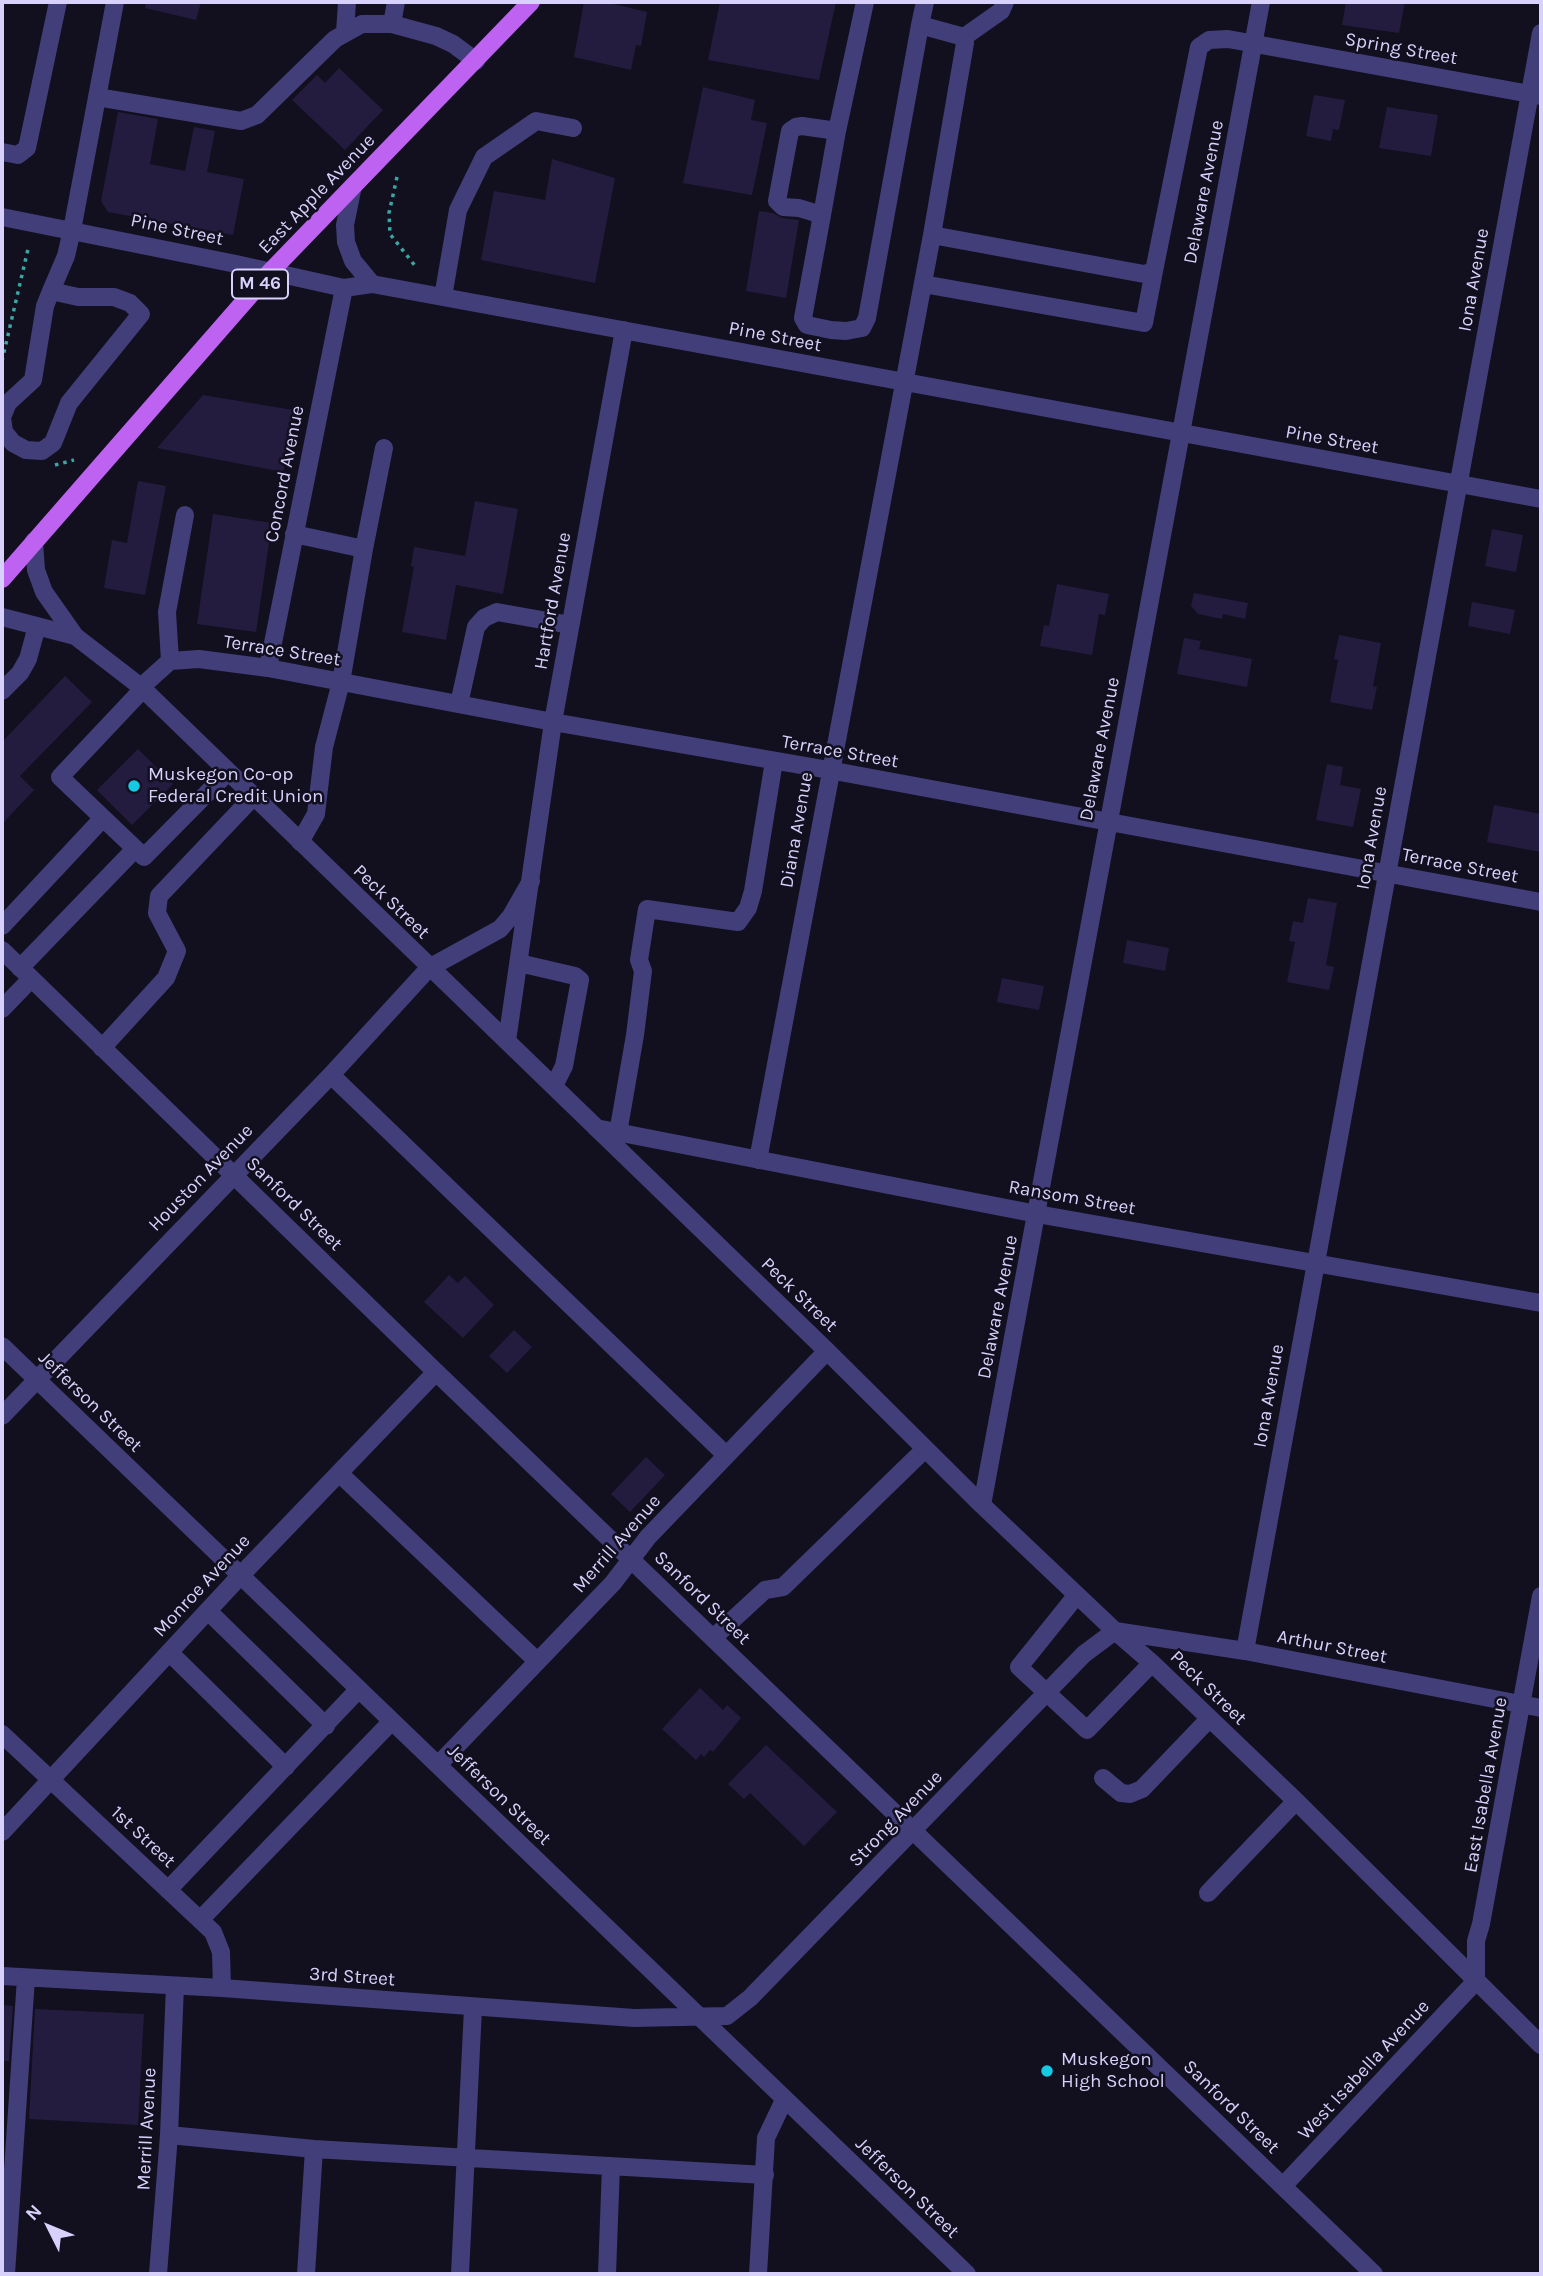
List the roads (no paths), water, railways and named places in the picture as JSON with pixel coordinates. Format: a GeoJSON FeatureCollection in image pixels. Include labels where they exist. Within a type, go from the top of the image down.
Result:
{"type":"FeatureCollection","features":[{"type":"Feature","properties":{"kind":"main road","name":"East Apple Avenue"},"geometry":{"type":"LineString","coordinates":[[2,579],[271,271],[531,2]]}},
{"type":"Feature","properties":{"kind":"street"},"geometry":{"type":"LineString","coordinates":[[2,152],[18,155],[27,148],[58,2]]}},
{"type":"Feature","properties":{"kind":"street"},"geometry":{"type":"LineString","coordinates":[[51,291],[78,298],[114,297],[130,303],[140,311],[141,318],[69,403],[53,443],[42,451],[26,450],[13,443],[5,432],[2,417],[8,403],[33,380],[45,306],[51,291],[66,256],[72,230],[115,2]]}},
{"type":"Feature","properties":{"kind":"street"},"geometry":{"type":"LineString","coordinates":[[345,33],[347,2]]}},
{"type":"Feature","properties":{"kind":"street"},"geometry":{"type":"LineString","coordinates":[[393,24],[396,2]]}},
{"type":"Feature","properties":{"kind":"street"},"geometry":{"type":"LineString","coordinates":[[865,2],[837,131],[803,318],[807,325],[831,330],[862,328],[867,318],[925,2]]}},
{"type":"Feature","properties":{"kind":"street"},"geometry":{"type":"LineString","coordinates":[[920,25],[964,37],[1002,11],[1005,2]]}},
{"type":"Feature","properties":{"kind":"street","name":"Delaware Avenue"},"geometry":{"type":"LineString","coordinates":[[982,1505],[1261,2]]}},
{"type":"Feature","properties":{"kind":"street"},"geometry":{"type":"LineString","coordinates":[[97,97],[241,121],[257,115],[335,39],[362,24],[393,24],[436,36],[453,44],[476,61]]}},
{"type":"Feature","properties":{"kind":"street","name":"Iona Avenue"},"geometry":{"type":"LineString","coordinates":[[1245,1651],[1458,484],[1535,95],[1541,33]]}},
{"type":"Feature","properties":{"kind":"street","name":"Diana Avenue"},"geometry":{"type":"LineString","coordinates":[[758,1160],[829,770],[932,235],[964,37]]}},
{"type":"Feature","properties":{"kind":"street","name":"Spring Street"},"geometry":{"type":"LineString","coordinates":[[923,284],[1144,323],[1199,47],[1209,40],[1228,39],[1253,43],[1535,95]]}},
{"type":"Feature","properties":{"kind":"street"},"geometry":{"type":"LineString","coordinates":[[443,297],[458,209],[484,157],[536,121],[573,128]]}},
{"type":"Feature","properties":{"kind":"street"},"geometry":{"type":"LineString","coordinates":[[822,215],[799,208],[783,207],[777,201],[790,131],[796,127],[837,131]]}},
{"type":"Feature","properties":{"kind":"street"},"geometry":{"type":"LineString","coordinates":[[354,186],[345,225],[346,242],[353,261],[372,284]]}},
{"type":"Feature","properties":{"kind":"street","name":"Pine Street"},"geometry":{"type":"LineString","coordinates":[[2,217],[344,288],[372,284],[1541,499]]}},
{"type":"Feature","properties":{"kind":"street"},"geometry":{"type":"LineString","coordinates":[[932,235],[1138,273],[1154,271]]}},
{"type":"Feature","properties":{"kind":"street","name":"Concord Avenue"},"geometry":{"type":"LineString","coordinates":[[268,668],[344,288]]}},
{"type":"Feature","properties":{"kind":"street","name":"Hartford Avenue"},"geometry":{"type":"LineString","coordinates":[[507,1041],[552,722],[624,330]]}},
{"type":"Feature","properties":{"kind":"street"},"geometry":{"type":"LineString","coordinates":[[300,842],[316,814],[324,747],[341,682],[384,448]]}},
{"type":"Feature","properties":{"kind":"street"},"geometry":{"type":"LineString","coordinates":[[140,853],[60,778],[170,661],[167,612],[185,514]]}},
{"type":"Feature","properties":{"kind":"street"},"geometry":{"type":"LineString","coordinates":[[295,534],[364,549]]}},
{"type":"Feature","properties":{"kind":"street"},"geometry":{"type":"LineString","coordinates":[[34,541],[36,570],[44,592],[75,636]]}},
{"type":"Feature","properties":{"kind":"street"},"geometry":{"type":"LineString","coordinates":[[459,705],[476,627],[484,618],[498,612],[570,625]]}},
{"type":"Feature","properties":{"kind":"street","name":"Peck Street"},"geometry":{"type":"LineString","coordinates":[[2,617],[75,636],[142,688],[827,1351],[982,1505],[1296,1801],[1541,2045]]}},
{"type":"Feature","properties":{"kind":"street"},"geometry":{"type":"LineString","coordinates":[[2,691],[20,673],[28,660],[37,626]]}},
{"type":"Feature","properties":{"kind":"street","name":"Terrace Street"},"geometry":{"type":"LineString","coordinates":[[170,661],[198,659],[268,668],[1541,902]]}},
{"type":"Feature","properties":{"kind":"street"},"geometry":{"type":"LineString","coordinates":[[618,1133],[640,997],[643,971],[639,960],[647,908],[738,922],[748,908],[753,891],[774,761]]}},
{"type":"Feature","properties":{"kind":"street"},"geometry":{"type":"LineString","coordinates":[[2,1009],[26,973],[140,853],[228,772]]}},
{"type":"Feature","properties":{"kind":"street"},"geometry":{"type":"LineString","coordinates":[[102,1048],[166,978],[177,951],[156,913],[159,897],[253,797]]}},
{"type":"Feature","properties":{"kind":"street"},"geometry":{"type":"LineString","coordinates":[[2,926],[103,818]]}},
{"type":"Feature","properties":{"kind":"street","name":"Hartford Avenue"},"geometry":{"type":"LineString","coordinates":[[429,968],[500,929],[511,916],[531,881]]}},
{"type":"Feature","properties":{"kind":"street","name":"Sanford Street"},"geometry":{"type":"LineString","coordinates":[[2,950],[436,1372],[1374,2274]]}},
{"type":"Feature","properties":{"kind":"street"},"geometry":{"type":"LineString","coordinates":[[519,963],[575,976],[580,980],[564,1066],[554,1086]]}},
{"type":"Feature","properties":{"kind":"street","name":"Houston Avenue"},"geometry":{"type":"LineString","coordinates":[[2,1416],[331,1075],[429,968]]}},
{"type":"Feature","properties":{"kind":"street"},"geometry":{"type":"LineString","coordinates":[[331,1075],[726,1455]]}},
{"type":"Feature","properties":{"kind":"street","name":"Ransom Street"},"geometry":{"type":"LineString","coordinates":[[596,1128],[1037,1214],[1541,1303]]}},
{"type":"Feature","properties":{"kind":"street","name":"Jefferson Street"},"geometry":{"type":"LineString","coordinates":[[2,1346],[967,2274]]}},
{"type":"Feature","properties":{"kind":"street","name":"Merrill Avenue"},"geometry":{"type":"LineString","coordinates":[[438,1765],[632,1560],[648,1537],[827,1351]]}},
{"type":"Feature","properties":{"kind":"street","name":"Monroe Avenue"},"geometry":{"type":"LineString","coordinates":[[2,1832],[241,1575],[436,1372]]}},
{"type":"Feature","properties":{"kind":"street"},"geometry":{"type":"LineString","coordinates":[[713,1638],[765,1590],[783,1587],[925,1449]]}},
{"type":"Feature","properties":{"kind":"street"},"geometry":{"type":"LineString","coordinates":[[339,1473],[537,1661]]}},
{"type":"Feature","properties":{"kind":"street"},"geometry":{"type":"LineString","coordinates":[[1076,1595],[1019,1667],[1087,1730],[1152,1663]]}},
{"type":"Feature","properties":{"kind":"street","name":"East Isabella Avenue"},"geometry":{"type":"LineString","coordinates":[[1476,1982],[1476,1941],[1541,1596]]}},
{"type":"Feature","properties":{"kind":"street"},"geometry":{"type":"LineString","coordinates":[[208,1611],[326,1726]]}},
{"type":"Feature","properties":{"kind":"street","name":"Arthur Street"},"geometry":{"type":"LineString","coordinates":[[1115,1632],[1245,1651],[1541,1708]]}},
{"type":"Feature","properties":{"kind":"street","name":"Strong Avenue"},"geometry":{"type":"LineString","coordinates":[[699,2018],[727,2016],[750,1998],[1084,1654],[1115,1632]]}},
{"type":"Feature","properties":{"kind":"street"},"geometry":{"type":"LineString","coordinates":[[169,1652],[286,1767]]}},
{"type":"Feature","properties":{"kind":"street"},"geometry":{"type":"LineString","coordinates":[[168,1890],[359,1689]]}},
{"type":"Feature","properties":{"kind":"street"},"geometry":{"type":"LineString","coordinates":[[1103,1778],[1121,1793],[1130,1794],[1142,1789],[1209,1719]]}},
{"type":"Feature","properties":{"kind":"street"},"geometry":{"type":"LineString","coordinates":[[200,1920],[393,1721]]}},
{"type":"Feature","properties":{"kind":"street","name":"1st Street"},"geometry":{"type":"LineString","coordinates":[[2,1734],[217,1939],[221,1952],[222,1988]]}},
{"type":"Feature","properties":{"kind":"street"},"geometry":{"type":"LineString","coordinates":[[1208,1893],[1296,1801]]}},
{"type":"Feature","properties":{"kind":"street","name":"3rd Street"},"geometry":{"type":"LineString","coordinates":[[2,1976],[222,1988],[634,2018],[699,2018]]}},
{"type":"Feature","properties":{"kind":"street"},"geometry":{"type":"LineString","coordinates":[[6,2274],[26,1978]]}},
{"type":"Feature","properties":{"kind":"street","name":"West Isabella Avenue"},"geometry":{"type":"LineString","coordinates":[[1283,2186],[1476,1982]]}},
{"type":"Feature","properties":{"kind":"street","name":"Merrill Avenue"},"geometry":{"type":"LineString","coordinates":[[158,2274],[169,2135],[175,1986]]}},
{"type":"Feature","properties":{"kind":"street"},"geometry":{"type":"LineString","coordinates":[[460,2274],[472,2008]]}},
{"type":"Feature","properties":{"kind":"street"},"geometry":{"type":"LineString","coordinates":[[758,2274],[766,2138],[784,2100]]}},
{"type":"Feature","properties":{"kind":"street"},"geometry":{"type":"LineString","coordinates":[[169,2135],[314,2149],[765,2175]]}},
{"type":"Feature","properties":{"kind":"street"},"geometry":{"type":"LineString","coordinates":[[306,2274],[314,2149]]}},
{"type":"Feature","properties":{"kind":"street"},"geometry":{"type":"LineString","coordinates":[[607,2274],[611,2166]]}},
{"type":"Feature","properties":{"kind":"place","name":"Muskegon Co-op Federal Credit Union"},"geometry":{"type":"Point","coordinates":[134,786]}},
{"type":"Feature","properties":{"kind":"place","name":"Muskegon High School"},"geometry":{"type":"Point","coordinates":[1047,2071]}}]}
